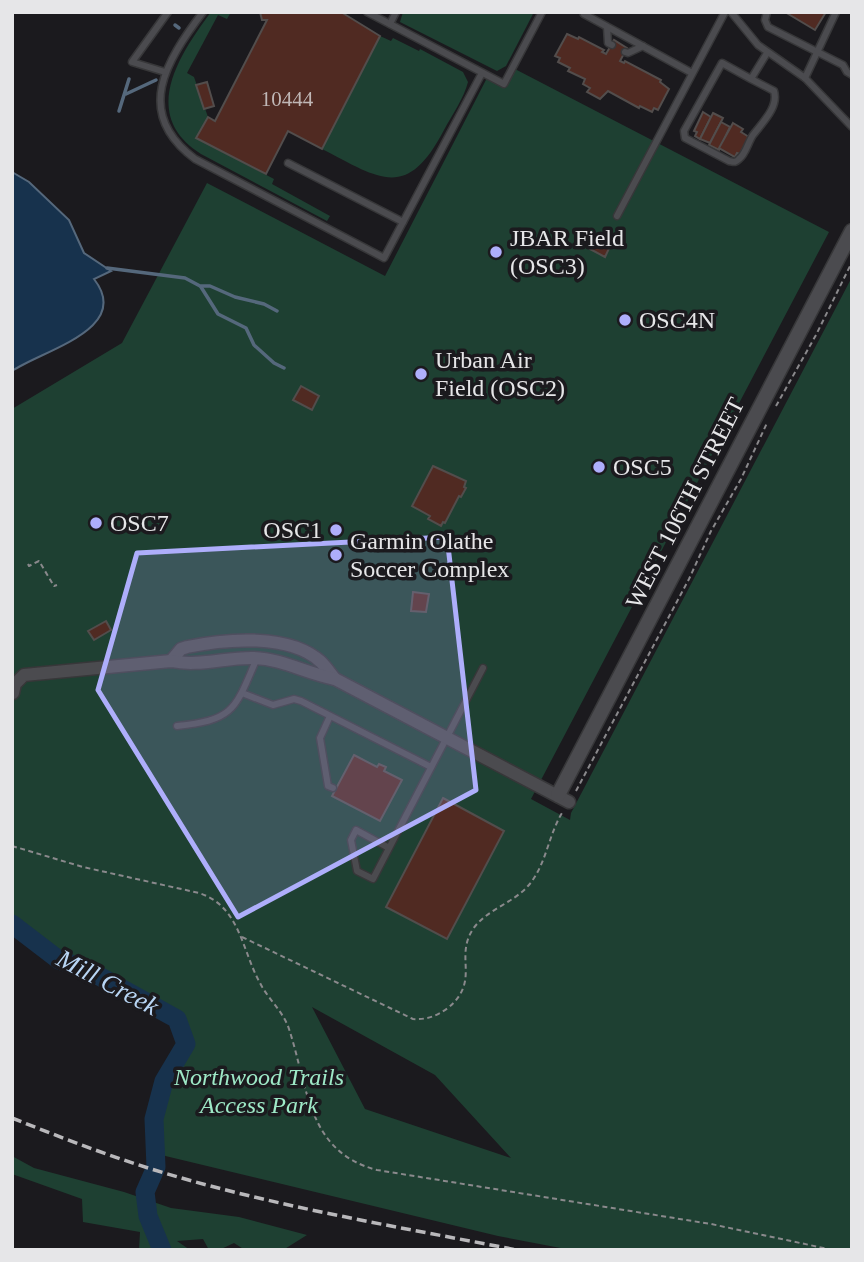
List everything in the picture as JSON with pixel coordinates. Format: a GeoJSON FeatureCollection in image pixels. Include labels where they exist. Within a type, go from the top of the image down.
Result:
{"type":"FeatureCollection","features":[{"type":"Feature","properties":{"kind":"street","name":"WEST 106TH STREET"},"geometry":{"type":"LineString","coordinates":[[564,798],[852,232]]}},
{"type":"Feature","properties":{"kind":"street"},"geometry":{"type":"LineString","coordinates":[[171,661],[181,649],[196,645],[259,641],[288,646],[310,655],[320,660],[335,679]]}},
{"type":"Feature","properties":{"kind":"street"},"geometry":{"type":"LineString","coordinates":[[13,694],[15,684],[24,676],[171,661],[187,665],[234,658],[277,661],[310,674],[335,679],[564,798]]}},
{"type":"Feature","properties":{"kind":"lane"},"geometry":{"type":"LineString","coordinates":[[160,12],[160,23]]}},
{"type":"Feature","properties":{"kind":"lane"},"geometry":{"type":"LineString","coordinates":[[165,72],[132,62],[168,12]]}},
{"type":"Feature","properties":{"kind":"lane"},"geometry":{"type":"LineString","coordinates":[[203,12],[174,52],[165,72],[160,96],[166,123],[178,144],[195,159],[384,258],[482,73]]}},
{"type":"Feature","properties":{"kind":"lane"},"geometry":{"type":"LineString","coordinates":[[367,12],[505,84],[542,12]]}},
{"type":"Feature","properties":{"kind":"lane"},"geometry":{"type":"LineString","coordinates":[[390,24],[396,12]]}},
{"type":"Feature","properties":{"kind":"lane"},"geometry":{"type":"LineString","coordinates":[[585,12],[584,14],[607,27],[692,72]]}},
{"type":"Feature","properties":{"kind":"lane"},"geometry":{"type":"LineString","coordinates":[[617,216],[725,12]]}},
{"type":"Feature","properties":{"kind":"lane"},"geometry":{"type":"LineString","coordinates":[[731,12],[767,53],[805,78],[852,127]]}},
{"type":"Feature","properties":{"kind":"lane"},"geometry":{"type":"LineString","coordinates":[[767,12],[765,20],[768,27],[843,65],[846,72],[852,75]]}},
{"type":"Feature","properties":{"kind":"lane"},"geometry":{"type":"LineString","coordinates":[[805,78],[836,12]]}},
{"type":"Feature","properties":{"kind":"lane"},"geometry":{"type":"LineString","coordinates":[[607,27],[608,43],[611,45]]}},
{"type":"Feature","properties":{"kind":"lane"},"geometry":{"type":"LineString","coordinates":[[625,52],[643,46]]}},
{"type":"Feature","properties":{"kind":"lane"},"geometry":{"type":"LineString","coordinates":[[751,79],[767,53]]}},
{"type":"Feature","properties":{"kind":"lane"},"geometry":{"type":"LineString","coordinates":[[722,63],[751,79],[776,94],[764,122],[737,161],[729,161],[685,138],[684,131],[722,63]]}},
{"type":"Feature","properties":{"kind":"lane"},"geometry":{"type":"LineString","coordinates":[[288,163],[403,222]]}},
{"type":"Feature","properties":{"kind":"lane"},"geometry":{"type":"LineString","coordinates":[[177,726],[206,723],[220,718],[234,707],[257,658]]}},
{"type":"Feature","properties":{"kind":"lane"},"geometry":{"type":"LineString","coordinates":[[389,848],[355,830],[351,840],[357,871],[373,879],[483,668]]}},
{"type":"Feature","properties":{"kind":"lane"},"geometry":{"type":"LineString","coordinates":[[242,693],[273,705],[294,699],[301,701],[431,767]]}},
{"type":"Feature","properties":{"kind":"lane"},"geometry":{"type":"LineString","coordinates":[[330,716],[320,737],[328,786],[333,788]]}},
{"type":"Feature","properties":{"kind":"path"},"geometry":{"type":"LineString","coordinates":[[28,564],[29,566],[39,561],[54,586],[57,585]]}},
{"type":"Feature","properties":{"kind":"path"},"geometry":{"type":"LineString","coordinates":[[12,846],[83,867],[199,893],[209,896],[222,906],[239,930],[263,989],[287,1023],[308,1099],[321,1129],[338,1151],[354,1162],[377,1170],[711,1224],[833,1250]]}},
{"type":"Feature","properties":{"kind":"highlighted area"},"geometry":{"type":"Polygon","coordinates":[[[447,537],[476,790],[238,917],[98,690],[137,553],[447,537]]]}},
{"type":"Feature","properties":{"kind":"green space"},"geometry":{"type":"Polygon","coordinates":[[[211,12],[231,12],[227,19],[218,15],[187,73],[194,77],[208,117],[196,138],[274,179],[272,184],[330,216],[327,221],[201,154],[182,138],[172,121],[168,103],[177,66],[211,12]]]}},
{"type":"Feature","properties":{"kind":"green space"},"geometry":{"type":"Polygon","coordinates":[[[403,12],[534,12],[506,66],[497,71],[400,22],[403,12]]]}},
{"type":"Feature","properties":{"kind":"green space"},"geometry":{"type":"Polygon","coordinates":[[[380,36],[391,41],[393,38],[419,51],[420,49],[463,72],[468,82],[461,100],[431,152],[417,167],[404,175],[391,177],[360,169],[322,149],[380,36]]]}},
{"type":"Feature","properties":{"kind":"green space","name":"Northwood Trails Access Park"},"geometry":{"type":"Polygon","coordinates":[[[513,68],[829,232],[531,799],[570,820],[571,813],[852,277],[852,1250],[571,1250],[498,1236],[153,1153],[155,1121],[161,1096],[186,1044],[177,1019],[90,971],[59,960],[12,924],[12,409],[122,343],[207,183],[385,276],[488,76],[504,84],[513,68]],[[312,1007],[365,1109],[511,1158],[435,1075],[312,1007]]]}},
{"type":"Feature","properties":{"kind":"green space"},"geometry":{"type":"Polygon","coordinates":[[[12,1156],[34,1168],[124,1192],[171,1208],[239,1217],[307,1235],[283,1250],[245,1250],[234,1243],[219,1250],[209,1250],[203,1239],[177,1241],[190,1250],[139,1250],[140,1232],[83,1222],[82,1199],[12,1174],[12,1156]]]}},
{"type":"Feature","properties":{"kind":"water"},"geometry":{"type":"Polygon","coordinates":[[[12,172],[29,182],[69,220],[84,253],[111,271],[94,279],[103,296],[102,312],[93,325],[62,346],[12,371],[12,172]]]}},
{"type":"Feature","properties":{"kind":"building"},"geometry":{"type":"Polygon","coordinates":[[[260,12],[341,12],[380,36],[322,149],[288,131],[266,174],[196,138],[208,117],[215,121],[267,20],[262,20],[260,12]]]}},
{"type":"Feature","properties":{"kind":"building"},"geometry":{"type":"Polygon","coordinates":[[[785,12],[826,12],[815,30],[785,12]]]}},
{"type":"Feature","properties":{"kind":"building"},"geometry":{"type":"Polygon","coordinates":[[[567,34],[578,39],[579,37],[604,50],[602,52],[606,54],[614,40],[627,48],[620,61],[625,61],[661,80],[669,89],[658,110],[654,108],[652,112],[640,106],[639,108],[608,91],[600,99],[587,92],[590,88],[583,84],[585,79],[568,71],[570,68],[558,62],[560,58],[555,56],[567,34]]]}},
{"type":"Feature","properties":{"kind":"building"},"geometry":{"type":"Polygon","coordinates":[[[207,82],[214,106],[204,109],[196,85],[207,82]]]}},
{"type":"Feature","properties":{"kind":"building"},"geometry":{"type":"Polygon","coordinates":[[[703,112],[711,117],[700,139],[695,136],[697,132],[694,131],[703,112]]]}},
{"type":"Feature","properties":{"kind":"building"},"geometry":{"type":"Polygon","coordinates":[[[713,113],[723,118],[710,143],[700,139],[713,113]]]}},
{"type":"Feature","properties":{"kind":"building"},"geometry":{"type":"Polygon","coordinates":[[[721,122],[730,127],[719,150],[709,145],[721,122]]]}},
{"type":"Feature","properties":{"kind":"building"},"geometry":{"type":"Polygon","coordinates":[[[733,123],[749,137],[740,154],[737,153],[735,157],[719,148],[733,123]]]}},
{"type":"Feature","properties":{"kind":"building"},"geometry":{"type":"Polygon","coordinates":[[[599,233],[613,240],[605,257],[590,249],[599,233]]]}},
{"type":"Feature","properties":{"kind":"building"},"geometry":{"type":"Polygon","coordinates":[[[301,386],[319,396],[312,410],[293,400],[301,386]]]}},
{"type":"Feature","properties":{"kind":"building"},"geometry":{"type":"Polygon","coordinates":[[[433,466],[466,481],[461,497],[459,496],[441,526],[412,506],[433,466]]]}},
{"type":"Feature","properties":{"kind":"building"},"geometry":{"type":"Polygon","coordinates":[[[413,592],[429,594],[426,612],[411,611],[413,592]]]}},
{"type":"Feature","properties":{"kind":"building"},"geometry":{"type":"Polygon","coordinates":[[[106,621],[111,630],[94,640],[88,631],[106,621]]]}},
{"type":"Feature","properties":{"kind":"building"},"geometry":{"type":"Polygon","coordinates":[[[354,755],[377,767],[379,764],[386,767],[384,771],[402,780],[380,821],[332,796],[354,755]]]}},
{"type":"Feature","properties":{"kind":"building"},"geometry":{"type":"Polygon","coordinates":[[[443,798],[504,831],[447,939],[386,907],[443,798]]]}},
{"type":"Feature","properties":{"kind":"waterway"},"geometry":{"type":"LineString","coordinates":[[175,25],[179,28]]}},
{"type":"Feature","properties":{"kind":"waterway"},"geometry":{"type":"LineString","coordinates":[[119,111],[129,79]]}},
{"type":"Feature","properties":{"kind":"waterway"},"geometry":{"type":"LineString","coordinates":[[126,94],[156,80]]}},
{"type":"Feature","properties":{"kind":"waterway"},"geometry":{"type":"LineString","coordinates":[[107,268],[185,278],[200,286],[210,286],[277,311]]}},
{"type":"Feature","properties":{"kind":"waterway"},"geometry":{"type":"LineString","coordinates":[[201,287],[218,314],[246,328],[254,345],[274,363],[284,368]]}},
{"type":"Feature","properties":{"kind":"waterway","name":"Mill Creek"},"geometry":{"type":"LineString","coordinates":[[12,924],[59,960],[90,971],[177,1019],[186,1044],[164,1081],[154,1119],[156,1167],[145,1192],[148,1216],[162,1250]]}},
{"type":"Feature","properties":{"kind":"railway"},"geometry":{"type":"LineString","coordinates":[[12,1118],[157,1171],[262,1199],[517,1250]]}},
{"type":"Feature","properties":{"kind":"place","name":"JBAR Field (OSC3)"},"geometry":{"type":"Point","coordinates":[496,252]}},
{"type":"Feature","properties":{"kind":"place","name":"OSC4N"},"geometry":{"type":"Point","coordinates":[625,320]}},
{"type":"Feature","properties":{"kind":"place","name":"Urban Air Field (OSC2)"},"geometry":{"type":"Point","coordinates":[421,374]}},
{"type":"Feature","properties":{"kind":"place","name":"OSC5"},"geometry":{"type":"Point","coordinates":[599,467]}},
{"type":"Feature","properties":{"kind":"place","name":"OSC7"},"geometry":{"type":"Point","coordinates":[96,523]}},
{"type":"Feature","properties":{"kind":"place","name":"OSC1"},"geometry":{"type":"Point","coordinates":[336,530]}},
{"type":"Feature","properties":{"kind":"place","name":"Garmin Olathe Soccer Complex"},"geometry":{"type":"Point","coordinates":[336,555]}}]}
